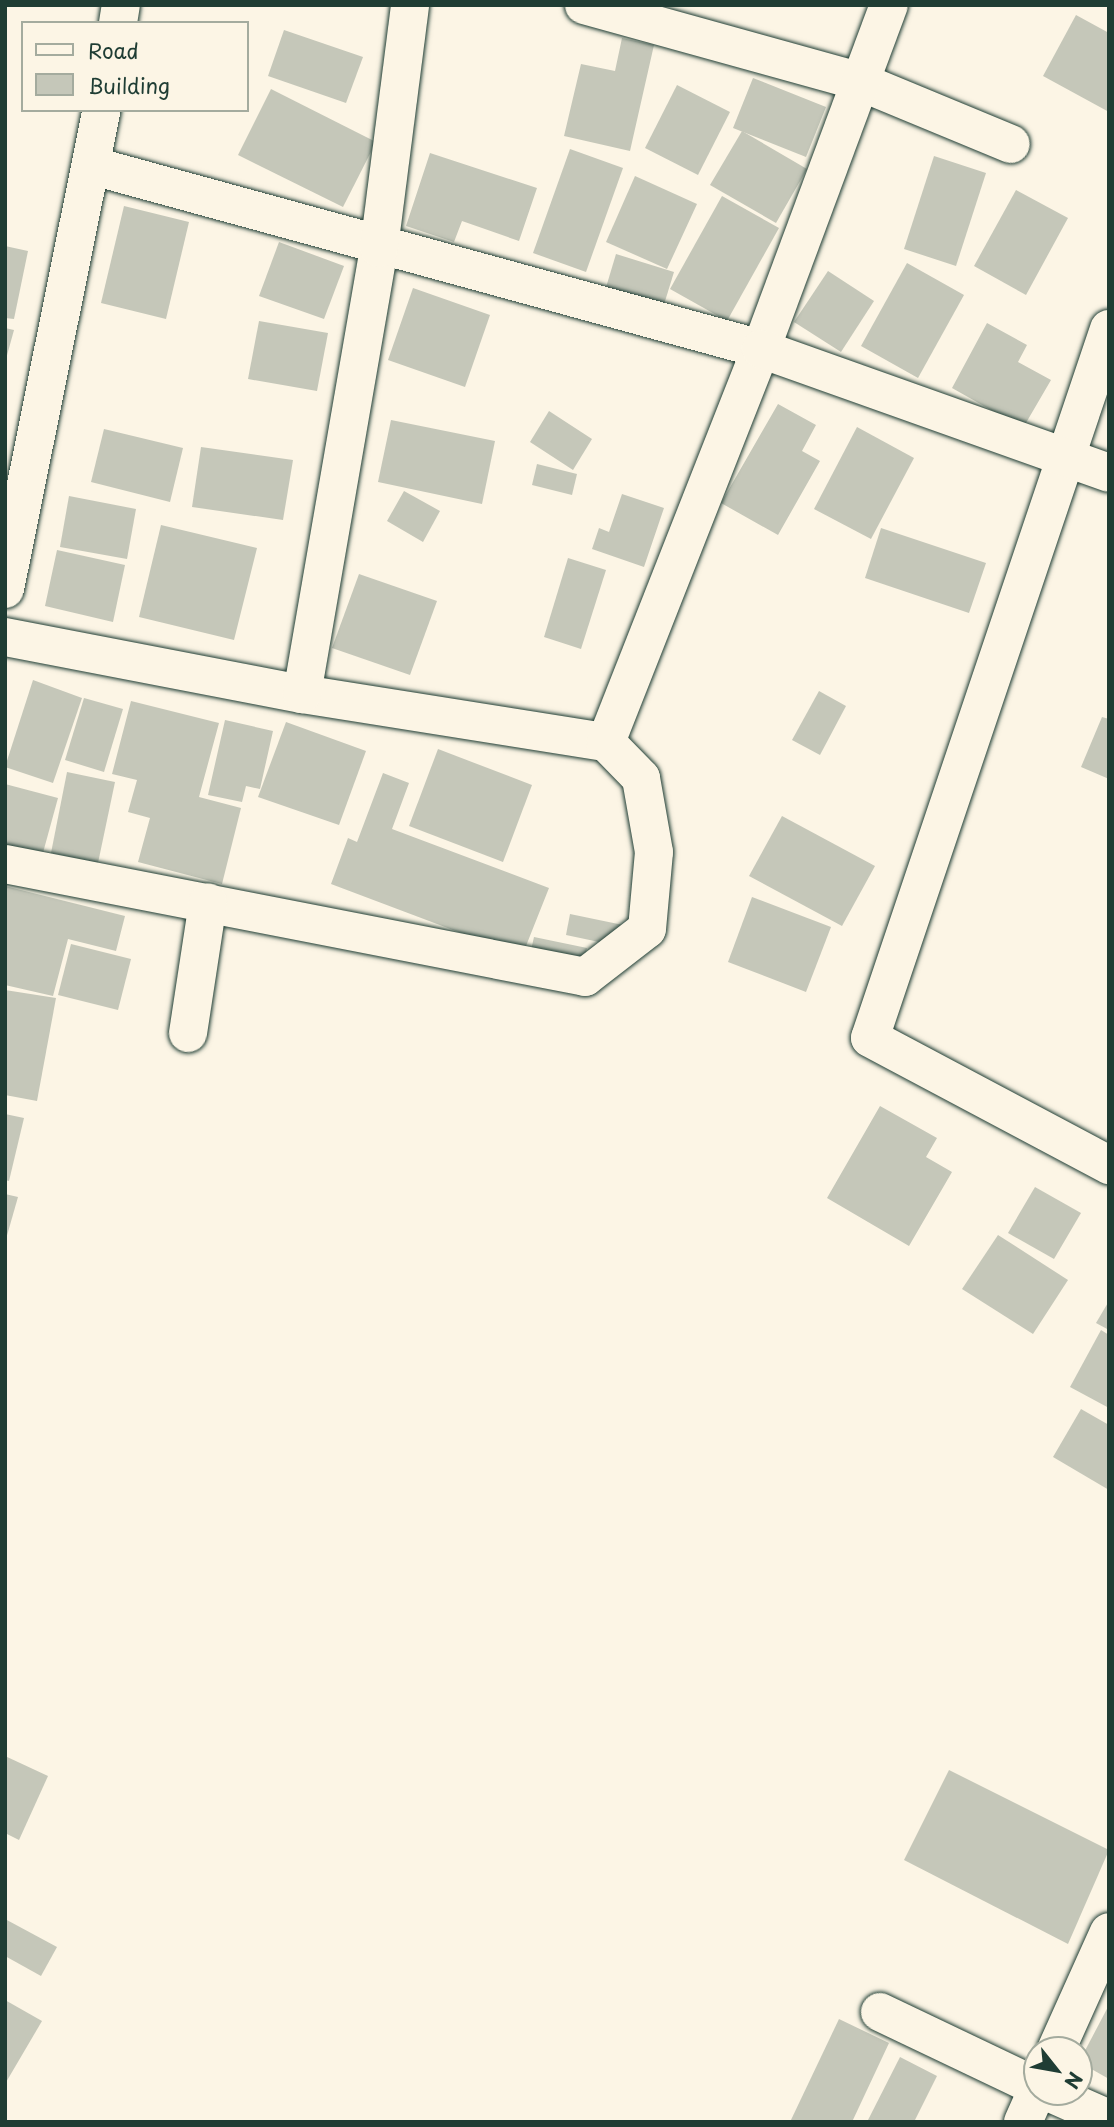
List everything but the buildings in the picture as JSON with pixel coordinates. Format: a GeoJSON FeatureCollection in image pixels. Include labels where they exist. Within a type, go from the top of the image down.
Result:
{"type":"FeatureCollection","features":[{"type":"Feature","properties":{"kind":"street"},"geometry":{"type":"LineString","coordinates":[[302,694],[379,248],[411,5]]}},
{"type":"Feature","properties":{"kind":"street"},"geometry":{"type":"LineString","coordinates":[[584,5],[861,82],[1011,144]]}},
{"type":"Feature","properties":{"kind":"street"},"geometry":{"type":"LineString","coordinates":[[606,742],[761,349],[889,5]]}},
{"type":"Feature","properties":{"kind":"street"},"geometry":{"type":"LineString","coordinates":[[5,589],[103,112]]}},
{"type":"Feature","properties":{"kind":"street"},"geometry":{"type":"LineString","coordinates":[[93,166],[379,248],[761,349],[1109,473]]}},
{"type":"Feature","properties":{"kind":"street"},"geometry":{"type":"LineString","coordinates":[[1109,328],[1061,454],[870,1038],[1109,1165]]}},
{"type":"Feature","properties":{"kind":"street"},"geometry":{"type":"LineString","coordinates":[[5,637],[302,694],[606,742],[641,778],[654,852],[647,929],[585,977],[5,864]]}},
{"type":"Feature","properties":{"kind":"street"},"geometry":{"type":"LineString","coordinates":[[188,1033],[208,903]]}},
{"type":"Feature","properties":{"kind":"street"},"geometry":{"type":"LineString","coordinates":[[1062,2036],[1109,1933]]}},
{"type":"Feature","properties":{"kind":"street"},"geometry":{"type":"LineString","coordinates":[[880,2012],[1023,2082]]}},
{"type":"Feature","properties":{"kind":"street"},"geometry":{"type":"LineString","coordinates":[[1080,2106],[1109,2119]]}}]}
